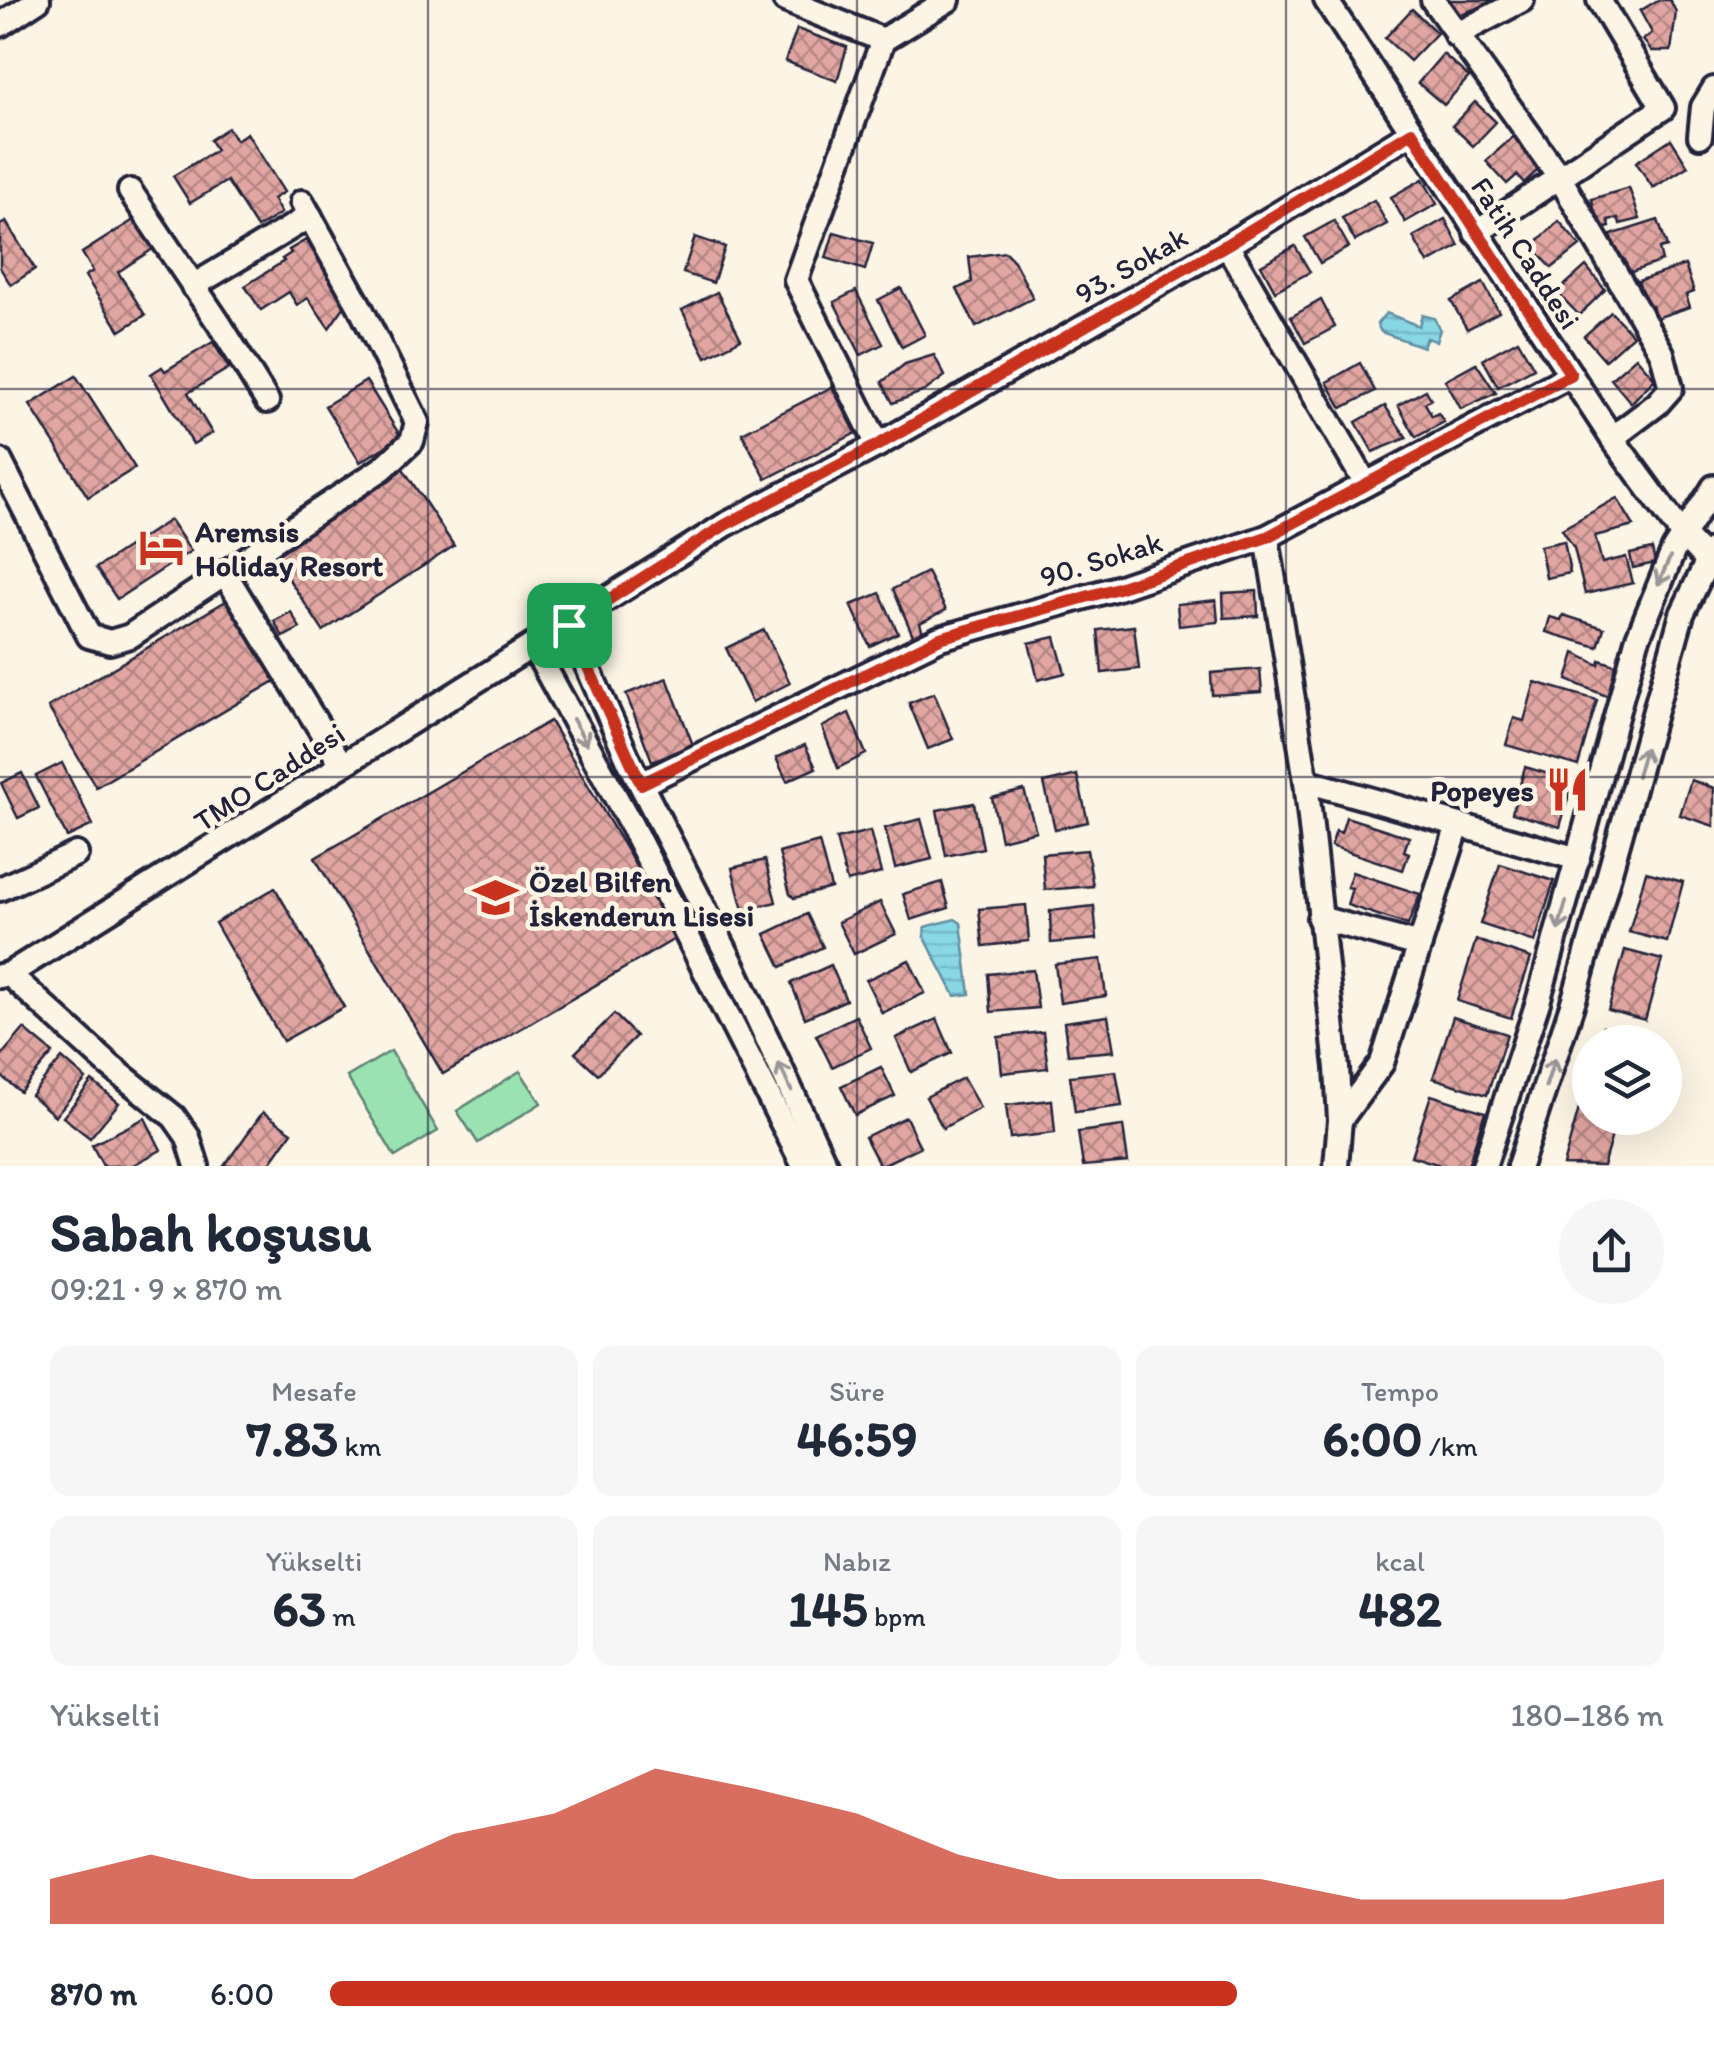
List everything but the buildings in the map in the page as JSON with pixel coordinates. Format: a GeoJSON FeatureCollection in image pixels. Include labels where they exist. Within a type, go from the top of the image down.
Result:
{"type":"FeatureCollection","features":[{"type":"Feature","properties":{"kind":"street"},"geometry":{"type":"LineString","coordinates":[[0,25],[38,0]]}},
{"type":"Feature","properties":{"kind":"street"},"geometry":{"type":"LineString","coordinates":[[785,0],[883,40]]}},
{"type":"Feature","properties":{"kind":"street"},"geometry":{"type":"LineString","coordinates":[[878,445],[796,280],[883,40],[948,0]]}},
{"type":"Feature","properties":{"kind":"street","name":"Fatih Caddesi"},"geometry":{"type":"LineString","coordinates":[[1326,0],[1612,438],[1682,534],[1712,559]]}},
{"type":"Feature","properties":{"kind":"street"},"geometry":{"type":"LineString","coordinates":[[1433,0],[1560,178],[1662,353],[1671,388],[1612,438]]}},
{"type":"Feature","properties":{"kind":"street"},"geometry":{"type":"LineString","coordinates":[[1456,35],[1522,0]]}},
{"type":"Feature","properties":{"kind":"street"},"geometry":{"type":"LineString","coordinates":[[1476,234],[1664,108],[1599,0]]}},
{"type":"Feature","properties":{"kind":"street"},"geometry":{"type":"LineString","coordinates":[[1700,136],[1703,106],[1714,89]]}},
{"type":"Feature","properties":{"kind":"street","name":"93. Sokak"},"geometry":{"type":"LineString","coordinates":[[569,625],[725,525],[878,445],[1226,245],[1412,132]]}},
{"type":"Feature","properties":{"kind":"street"},"geometry":{"type":"LineString","coordinates":[[130,191],[267,401]]}},
{"type":"Feature","properties":{"kind":"street"},"geometry":{"type":"LineString","coordinates":[[0,461],[89,636],[110,642],[130,636],[382,468],[412,441],[416,422],[360,307],[306,209],[194,286]]}},
{"type":"Feature","properties":{"kind":"street"},"geometry":{"type":"LineString","coordinates":[[1226,245],[1366,484]]}},
{"type":"Feature","properties":{"kind":"street","name":"90. Sokak"},"geometry":{"type":"LineString","coordinates":[[641,784],[940,638],[1118,588],[1267,537],[1571,375]]}},
{"type":"Feature","properties":{"kind":"street"},"geometry":{"type":"LineString","coordinates":[[1484,1166],[1538,1002],[1637,640],[1682,534],[1714,487]]}},
{"type":"Feature","properties":{"kind":"street"},"geometry":{"type":"LineString","coordinates":[[1267,537],[1306,781],[1338,1068],[1340,1120],[1336,1166]]}},
{"type":"Feature","properties":{"kind":"street"},"geometry":{"type":"LineString","coordinates":[[1519,1166],[1576,996],[1682,614],[1712,559]]}},
{"type":"Feature","properties":{"kind":"street"},"geometry":{"type":"LineString","coordinates":[[224,572],[342,765]]}},
{"type":"Feature","properties":{"kind":"street"},"geometry":{"type":"LineString","coordinates":[[569,625],[641,784],[734,969],[826,1166]]}},
{"type":"Feature","properties":{"kind":"street","name":"TMO Caddesi"},"geometry":{"type":"LineString","coordinates":[[5,975],[569,625]]}},
{"type":"Feature","properties":{"kind":"street"},"geometry":{"type":"LineString","coordinates":[[534,646],[631,825],[804,1166]]}},
{"type":"Feature","properties":{"kind":"street"},"geometry":{"type":"LineString","coordinates":[[1306,781],[1578,860]]}},
{"type":"Feature","properties":{"kind":"street"},"geometry":{"type":"LineString","coordinates":[[1340,1120],[1382,1062],[1458,825]]}},
{"type":"Feature","properties":{"kind":"street"},"geometry":{"type":"LineString","coordinates":[[0,889],[76,854]]}},
{"type":"Feature","properties":{"kind":"street"},"geometry":{"type":"LineString","coordinates":[[1319,918],[1420,945]]}},
{"type":"Feature","properties":{"kind":"street"},"geometry":{"type":"LineString","coordinates":[[5,975],[174,1117],[188,1137],[197,1166]]}},
{"type":"Feature","properties":{"kind":"green space"},"geometry":{"type":"Polygon","coordinates":[[[391,1051],[438,1131],[395,1157],[347,1077],[391,1051]]]}},
{"type":"Feature","properties":{"kind":"green space"},"geometry":{"type":"Polygon","coordinates":[[[520,1071],[541,1103],[478,1143],[457,1111],[520,1071]]]}},
{"type":"Feature","properties":{"kind":"water"},"geometry":{"type":"Polygon","coordinates":[[[1386,313],[1419,326],[1422,315],[1434,318],[1440,330],[1436,341],[1426,338],[1423,347],[1381,332],[1377,324],[1386,313]]]}},
{"type":"Feature","properties":{"kind":"water"},"geometry":{"type":"Polygon","coordinates":[[[955,919],[961,923],[970,994],[955,996],[924,936],[925,927],[955,919]]]}},
{"type":"Feature","properties":{"kind":"place","name":"Aremsis Holiday Resort"},"geometry":{"type":"Point","coordinates":[162,548]}},
{"type":"Feature","properties":{"kind":"place","name":"Popeyes"},"geometry":{"type":"Point","coordinates":[1567,790]}},
{"type":"Feature","properties":{"kind":"place","name":"Özel Bilfen İskenderun Lisesi"},"geometry":{"type":"Point","coordinates":[496,898]}},
{"type":"Feature","properties":{"kind":"route"},"geometry":{"type":"LineString","coordinates":[[1412,132],[1571,375],[1267,537],[1118,588],[940,638],[641,784],[569,625],[725,525],[878,445],[1226,245],[1412,132]]}}]}
